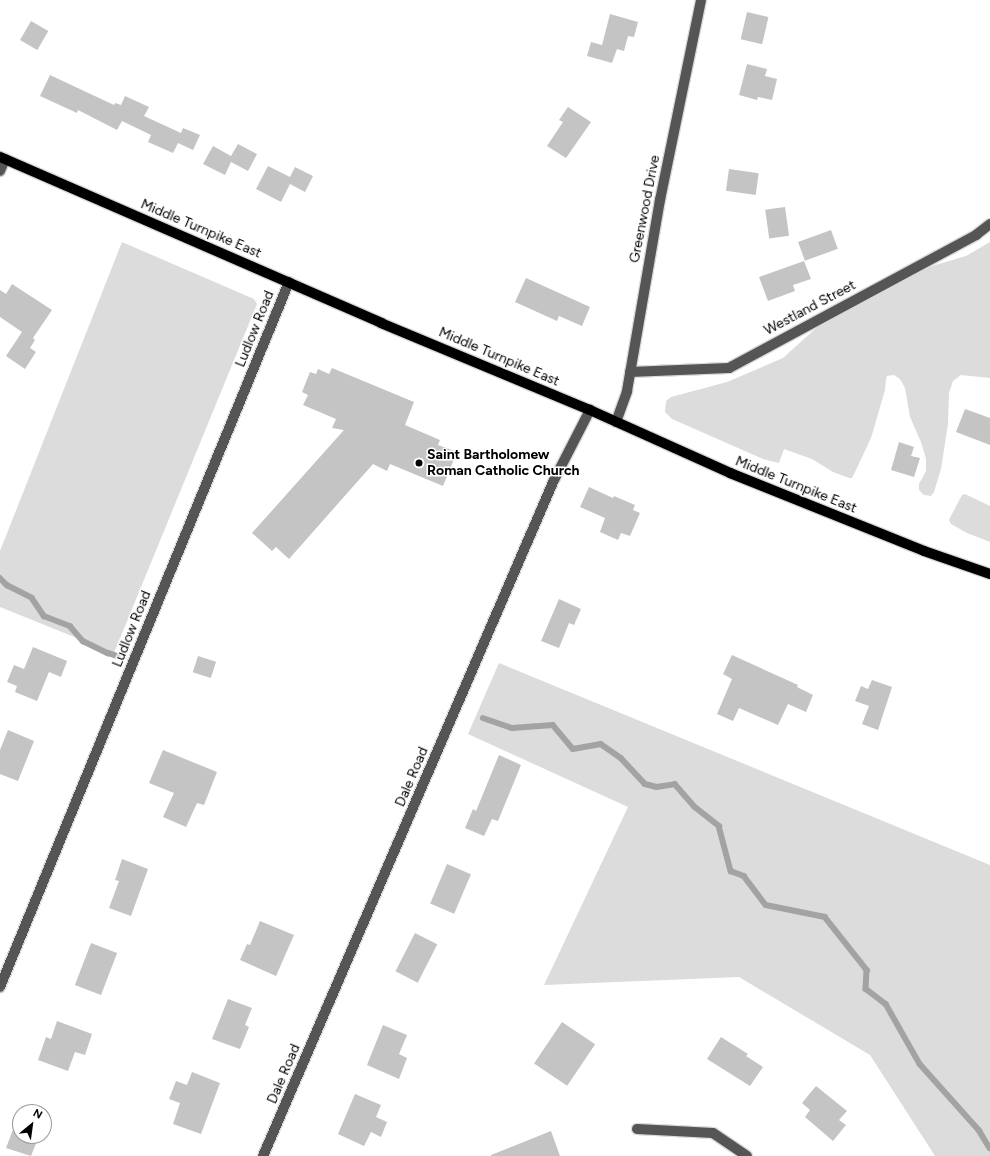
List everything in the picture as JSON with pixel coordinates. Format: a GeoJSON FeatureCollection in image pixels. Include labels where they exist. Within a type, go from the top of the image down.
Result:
{"type":"FeatureCollection","features":[{"type":"Feature","properties":{"kind":"main road","name":"Middle Turnpike East"},"geometry":{"type":"LineString","coordinates":[[2,158],[476,364],[590,410],[730,474],[924,551],[990,574]]}},
{"type":"Feature","properties":{"kind":"street","name":"Greenwood Drive"},"geometry":{"type":"LineString","coordinates":[[616,422],[627,391],[660,200],[701,0]]}},
{"type":"Feature","properties":{"kind":"street"},"geometry":{"type":"LineString","coordinates":[[0,171],[2,158]]}},
{"type":"Feature","properties":{"kind":"street","name":"Westland Street"},"geometry":{"type":"LineString","coordinates":[[630,372],[729,368],[976,235],[990,224]]}},
{"type":"Feature","properties":{"kind":"street","name":"Ludlow Road"},"geometry":{"type":"LineString","coordinates":[[0,987],[289,282]]}},
{"type":"Feature","properties":{"kind":"street","name":"Dale Road"},"geometry":{"type":"LineString","coordinates":[[263,1156],[554,480],[590,410]]}},
{"type":"Feature","properties":{"kind":"street"},"geometry":{"type":"LineString","coordinates":[[637,1129],[713,1133],[748,1156]]}},
{"type":"Feature","properties":{"kind":"shaded area"},"geometry":{"type":"Polygon","coordinates":[[[122,242],[254,299],[257,304],[114,653],[0,607],[0,551],[122,242]]]}},
{"type":"Feature","properties":{"kind":"shaded area"},"geometry":{"type":"Polygon","coordinates":[[[990,242],[990,378],[961,375],[953,381],[949,393],[948,424],[941,469],[934,492],[931,496],[924,495],[919,490],[919,484],[926,471],[926,459],[921,442],[910,417],[905,388],[900,379],[894,375],[887,376],[885,390],[871,438],[852,478],[833,472],[812,459],[784,449],[779,463],[763,459],[672,419],[665,412],[666,401],[671,397],[727,382],[783,358],[816,328],[853,301],[932,266],[966,256],[990,242]]]}},
{"type":"Feature","properties":{"kind":"shaded area"},"geometry":{"type":"Polygon","coordinates":[[[965,494],[990,506],[990,542],[967,533],[951,524],[949,520],[962,495],[965,494]]]}},
{"type":"Feature","properties":{"kind":"shaded area"},"geometry":{"type":"Polygon","coordinates":[[[499,663],[990,865],[990,1156],[935,1156],[870,1055],[739,977],[544,985],[628,807],[468,734],[499,663]]]}},
{"type":"Feature","properties":{"kind":"building"},"geometry":{"type":"Polygon","coordinates":[[[747,12],[768,17],[762,44],[741,39],[747,12]]]}},
{"type":"Feature","properties":{"kind":"building"},"geometry":{"type":"Polygon","coordinates":[[[610,14],[638,22],[634,37],[628,36],[624,51],[617,49],[612,63],[587,56],[591,42],[602,45],[610,14]]]}},
{"type":"Feature","properties":{"kind":"building"},"geometry":{"type":"Polygon","coordinates":[[[31,21],[48,31],[37,50],[20,40],[31,21]]]}},
{"type":"Feature","properties":{"kind":"building"},"geometry":{"type":"Polygon","coordinates":[[[747,64],[767,69],[765,76],[777,79],[772,100],[758,97],[757,100],[739,95],[747,64]]]}},
{"type":"Feature","properties":{"kind":"building"},"geometry":{"type":"Polygon","coordinates":[[[50,75],[114,105],[115,103],[121,105],[125,96],[149,107],[144,116],[181,133],[183,128],[200,135],[193,150],[178,143],[173,153],[148,142],[151,135],[122,121],[117,130],[78,110],[77,113],[40,96],[50,75]]]}},
{"type":"Feature","properties":{"kind":"building"},"geometry":{"type":"Polygon","coordinates":[[[568,107],[591,122],[566,158],[547,146],[563,122],[559,120],[568,107]]]}},
{"type":"Feature","properties":{"kind":"building"},"geometry":{"type":"Polygon","coordinates":[[[238,144],[257,154],[248,171],[231,162],[225,175],[203,164],[213,146],[231,156],[238,144]]]}},
{"type":"Feature","properties":{"kind":"building"},"geometry":{"type":"Polygon","coordinates":[[[268,166],[290,177],[295,167],[313,176],[305,192],[290,184],[281,202],[256,189],[268,166]]]}},
{"type":"Feature","properties":{"kind":"building"},"geometry":{"type":"Polygon","coordinates":[[[729,169],[759,173],[756,195],[726,191],[729,169]]]}},
{"type":"Feature","properties":{"kind":"building"},"geometry":{"type":"Polygon","coordinates":[[[785,207],[789,236],[769,239],[765,210],[785,207]]]}},
{"type":"Feature","properties":{"kind":"building"},"geometry":{"type":"Polygon","coordinates":[[[831,230],[838,249],[805,261],[798,242],[831,230]]]}},
{"type":"Feature","properties":{"kind":"building"},"geometry":{"type":"Polygon","coordinates":[[[804,261],[811,279],[793,285],[795,291],[768,301],[759,277],[804,261]]]}},
{"type":"Feature","properties":{"kind":"building"},"geometry":{"type":"Polygon","coordinates":[[[526,278],[590,307],[582,326],[559,316],[557,321],[515,302],[526,278]]]}},
{"type":"Feature","properties":{"kind":"building"},"geometry":{"type":"Polygon","coordinates":[[[12,284],[52,310],[33,338],[35,340],[30,348],[36,352],[25,369],[6,356],[22,332],[0,317],[0,290],[6,294],[12,284]]]}},
{"type":"Feature","properties":{"kind":"building","name":"Saint Bartholomew Roman Catholic Church"},"geometry":{"type":"Polygon","coordinates":[[[332,368],[414,402],[405,425],[440,440],[438,445],[457,452],[443,486],[390,464],[387,471],[373,464],[289,559],[276,547],[272,551],[252,533],[344,430],[332,428],[336,419],[303,405],[308,395],[302,392],[310,372],[316,374],[318,369],[329,374],[332,368]]]}},
{"type":"Feature","properties":{"kind":"building"},"geometry":{"type":"Polygon","coordinates":[[[965,409],[990,418],[990,445],[956,432],[965,409]]]}},
{"type":"Feature","properties":{"kind":"building"},"geometry":{"type":"Polygon","coordinates":[[[899,442],[914,447],[911,456],[920,458],[914,477],[891,470],[899,442]]]}},
{"type":"Feature","properties":{"kind":"building"},"geometry":{"type":"Polygon","coordinates":[[[589,487],[613,498],[614,496],[635,505],[633,510],[640,513],[630,536],[621,533],[618,540],[600,532],[605,518],[580,507],[589,487]]]}},
{"type":"Feature","properties":{"kind":"building"},"geometry":{"type":"Polygon","coordinates":[[[559,599],[581,609],[574,625],[569,623],[559,648],[541,641],[559,599]]]}},
{"type":"Feature","properties":{"kind":"building"},"geometry":{"type":"Polygon","coordinates":[[[33,647],[67,661],[61,677],[49,672],[37,701],[15,692],[17,686],[7,682],[14,665],[24,669],[33,647]]]}},
{"type":"Feature","properties":{"kind":"building"},"geometry":{"type":"Polygon","coordinates":[[[732,655],[798,685],[797,687],[813,695],[806,712],[788,704],[778,725],[739,708],[733,721],[717,714],[732,679],[723,674],[732,655]]]}},
{"type":"Feature","properties":{"kind":"building"},"geometry":{"type":"Polygon","coordinates":[[[198,656],[216,662],[211,678],[193,672],[198,656]]]}},
{"type":"Feature","properties":{"kind":"building"},"geometry":{"type":"Polygon","coordinates":[[[872,680],[892,687],[878,730],[862,724],[869,706],[855,701],[861,686],[868,689],[872,680]]]}},
{"type":"Feature","properties":{"kind":"building"},"geometry":{"type":"Polygon","coordinates":[[[8,730],[34,741],[18,781],[0,774],[0,750],[8,730]]]}},
{"type":"Feature","properties":{"kind":"building"},"geometry":{"type":"Polygon","coordinates":[[[163,750],[217,772],[204,805],[197,803],[186,827],[163,817],[174,793],[149,783],[163,750]]]}},
{"type":"Feature","properties":{"kind":"building"},"geometry":{"type":"Polygon","coordinates":[[[499,755],[521,765],[498,821],[492,819],[484,836],[465,828],[473,809],[476,811],[499,755]]]}},
{"type":"Feature","properties":{"kind":"building"},"geometry":{"type":"Polygon","coordinates":[[[122,859],[148,869],[131,916],[109,908],[119,881],[115,880],[122,859]]]}},
{"type":"Feature","properties":{"kind":"building"},"geometry":{"type":"Polygon","coordinates":[[[447,864],[471,874],[454,914],[430,904],[447,864]]]}},
{"type":"Feature","properties":{"kind":"building"},"geometry":{"type":"Polygon","coordinates":[[[260,921],[294,935],[276,976],[240,960],[247,944],[250,945],[260,921]]]}},
{"type":"Feature","properties":{"kind":"building"},"geometry":{"type":"Polygon","coordinates":[[[415,933],[437,944],[418,983],[395,971],[415,933]]]}},
{"type":"Feature","properties":{"kind":"building"},"geometry":{"type":"Polygon","coordinates":[[[91,943],[117,953],[101,995],[75,985],[91,943]]]}},
{"type":"Feature","properties":{"kind":"building"},"geometry":{"type":"Polygon","coordinates":[[[228,999],[252,1008],[245,1025],[249,1027],[240,1049],[212,1039],[228,999]]]}},
{"type":"Feature","properties":{"kind":"building"},"geometry":{"type":"Polygon","coordinates":[[[57,1021],[92,1034],[85,1055],[75,1052],[68,1071],[38,1060],[46,1037],[51,1039],[57,1021]]]}},
{"type":"Feature","properties":{"kind":"building"},"geometry":{"type":"Polygon","coordinates":[[[562,1022],[595,1044],[567,1086],[534,1063],[562,1022]]]}},
{"type":"Feature","properties":{"kind":"building"},"geometry":{"type":"Polygon","coordinates":[[[383,1025],[407,1035],[399,1054],[407,1058],[399,1079],[367,1065],[383,1025]]]}},
{"type":"Feature","properties":{"kind":"building"},"geometry":{"type":"Polygon","coordinates":[[[721,1037],[748,1054],[746,1056],[763,1067],[750,1086],[707,1059],[721,1037]]]}},
{"type":"Feature","properties":{"kind":"building"},"geometry":{"type":"Polygon","coordinates":[[[192,1072],[220,1083],[201,1134],[173,1124],[180,1103],[169,1099],[176,1081],[187,1085],[192,1072]]]}},
{"type":"Feature","properties":{"kind":"building"},"geometry":{"type":"Polygon","coordinates":[[[816,1086],[847,1111],[839,1120],[846,1125],[833,1141],[805,1117],[810,1110],[802,1103],[816,1086]]]}},
{"type":"Feature","properties":{"kind":"building"},"geometry":{"type":"Polygon","coordinates":[[[355,1094],[381,1105],[376,1117],[387,1122],[381,1137],[371,1132],[364,1146],[338,1134],[355,1094]]]}},
{"type":"Feature","properties":{"kind":"building"},"geometry":{"type":"Polygon","coordinates":[[[551,1131],[560,1156],[491,1156],[491,1155],[551,1131]]]}},
{"type":"Feature","properties":{"kind":"building"},"geometry":{"type":"Polygon","coordinates":[[[12,1132],[12,1144],[36,1144],[31,1156],[6,1148],[12,1132]]]}},
{"type":"Feature","properties":{"kind":"waterway"},"geometry":{"type":"LineString","coordinates":[[0,578],[7,585],[32,598],[44,616],[70,626],[83,641],[118,656]]}},
{"type":"Feature","properties":{"kind":"waterway"},"geometry":{"type":"LineString","coordinates":[[483,718],[512,728],[553,725],[573,749],[601,744],[621,758],[645,784],[657,787],[675,784],[695,807],[719,826],[731,871],[744,876],[766,905],[825,917],[867,970],[866,989],[886,1004],[920,1064],[979,1130],[990,1148]]}},
{"type":"Feature","properties":{"kind":"place","name":"Saint Bartholomew Roman Catholic Church"},"geometry":{"type":"Point","coordinates":[419,463]}}]}
